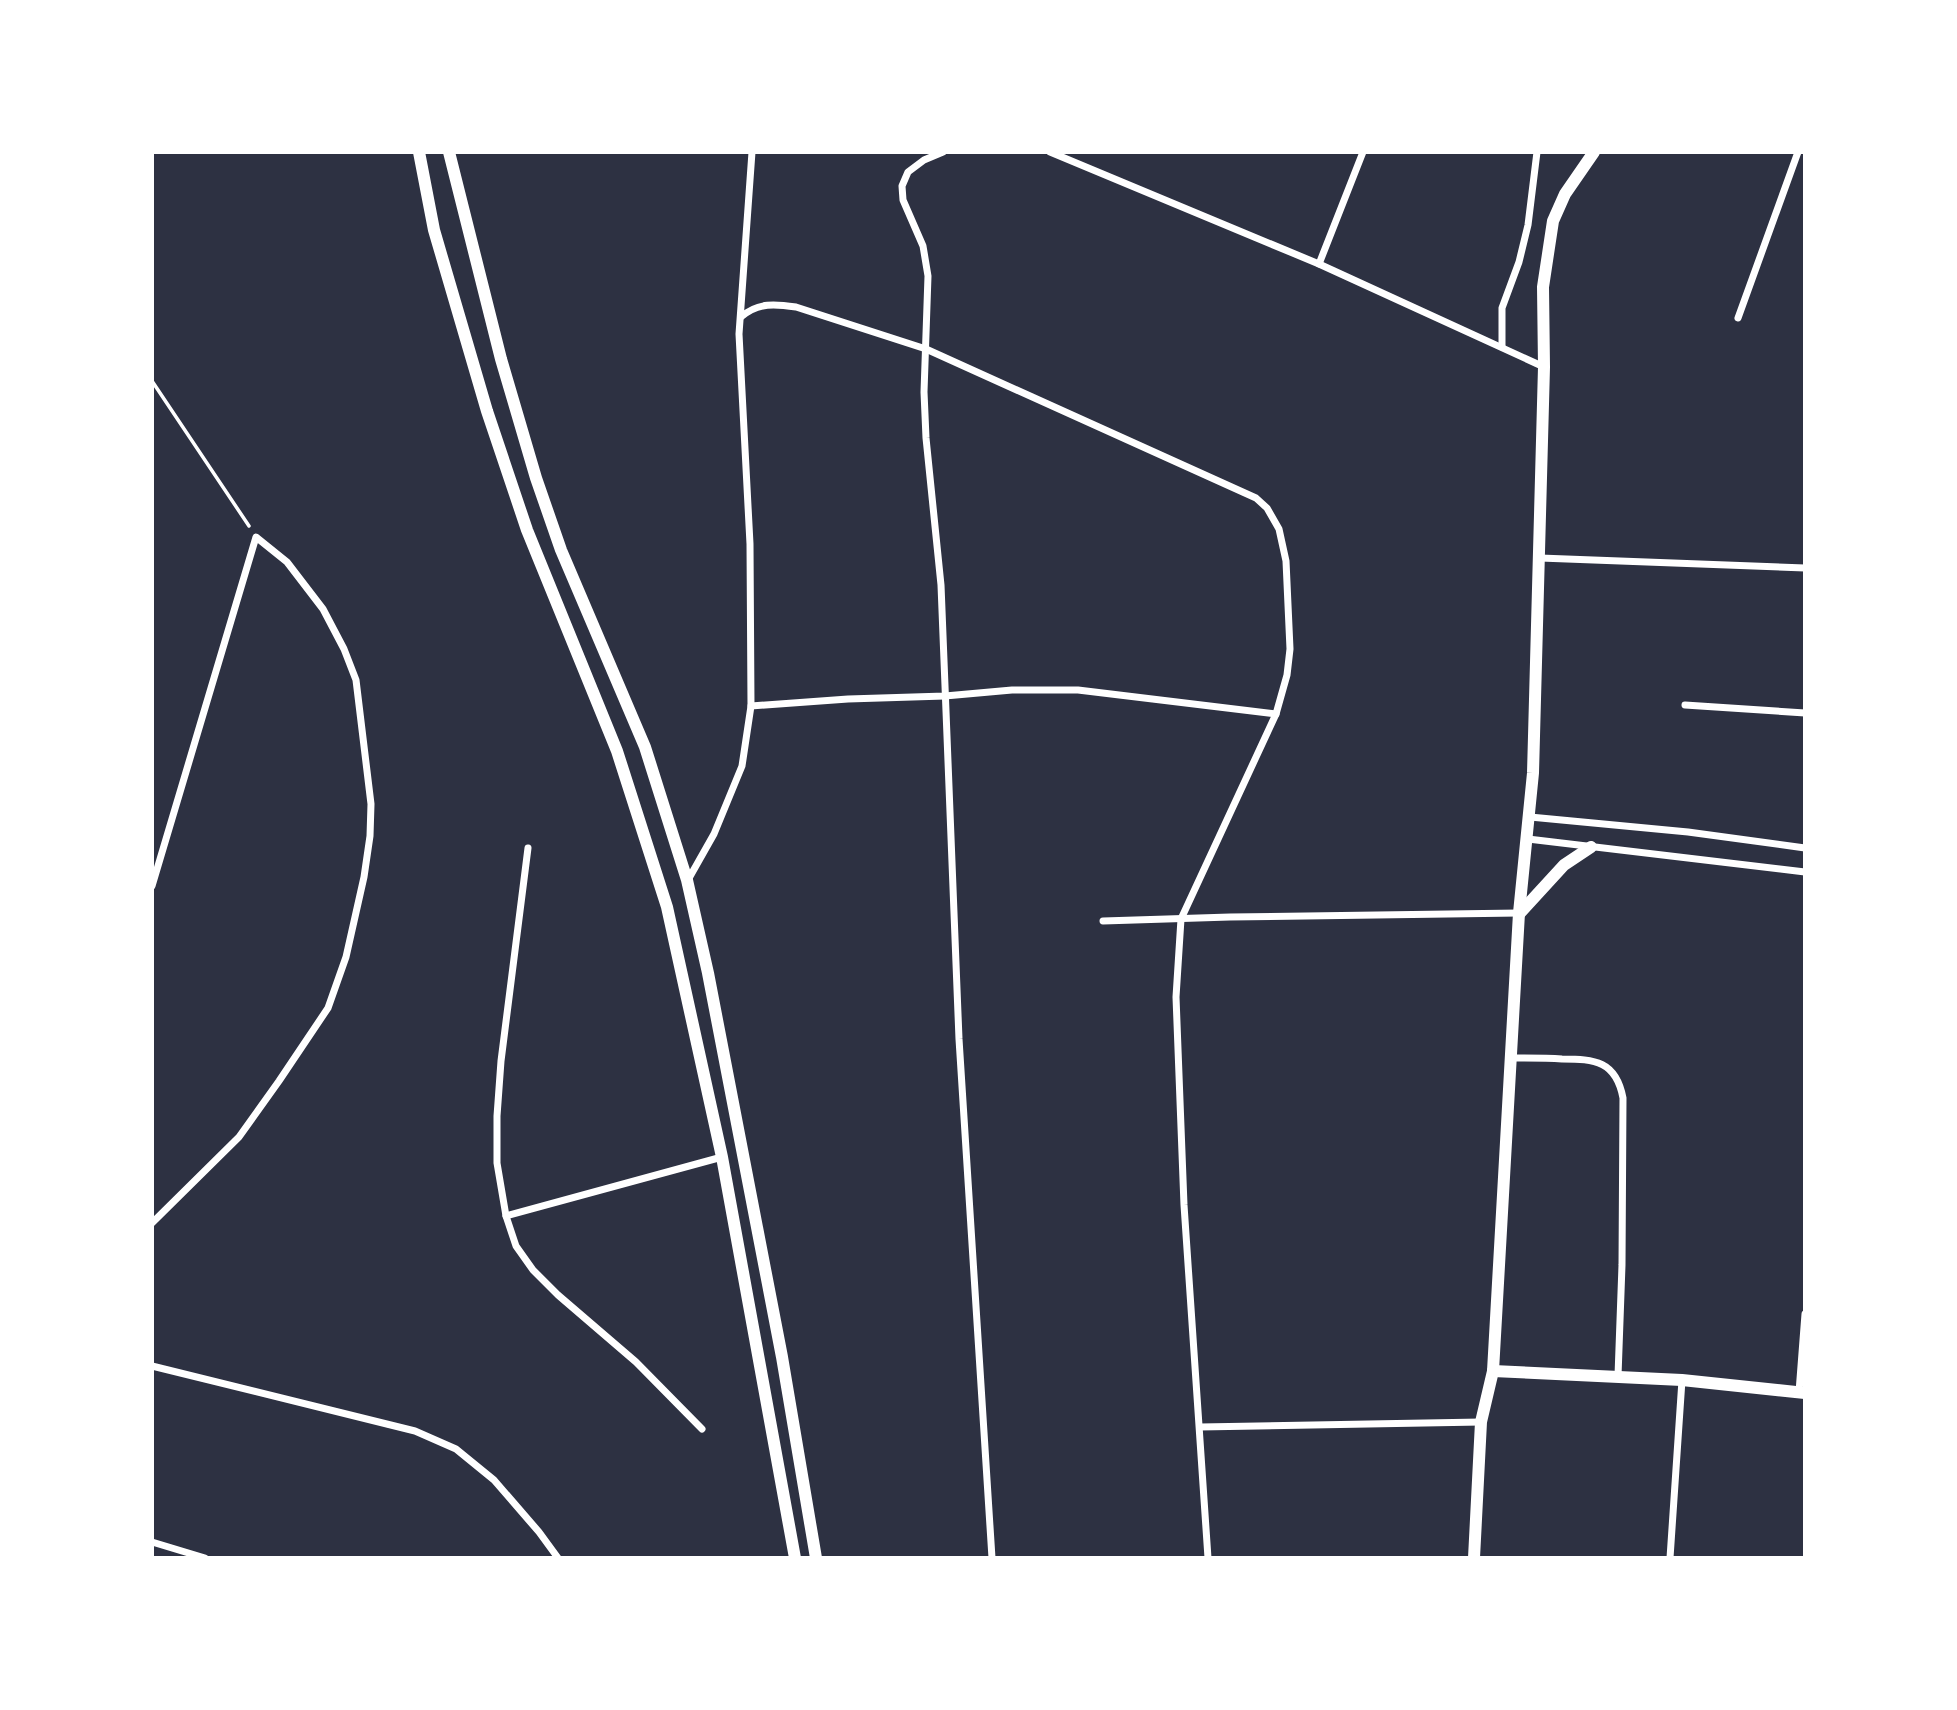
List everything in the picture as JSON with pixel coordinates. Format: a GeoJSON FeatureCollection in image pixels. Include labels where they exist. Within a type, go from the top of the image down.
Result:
{"type":"FeatureCollection","features":[{"type":"Feature","properties":{"kind":"street"},"geometry":{"type":"LineString","coordinates":[[449,152],[501,359],[536,478],[561,550],[645,747],[687,880],[708,973],[782,1357],[816,1558]]}},
{"type":"Feature","properties":{"kind":"street"},"geometry":{"type":"LineString","coordinates":[[687,880],[714,834],[742,766],[751,706],[750,544],[739,358],[752,152]]}},
{"type":"Feature","properties":{"kind":"street"},"geometry":{"type":"LineString","coordinates":[[943,152],[924,160],[908,172],[902,187],[903,200],[923,246],[928,276],[924,392],[926,438],[942,586],[959,1053],[992,1558]]}},
{"type":"Feature","properties":{"kind":"street"},"geometry":{"type":"LineString","coordinates":[[1050,152],[1320,264],[1544,367]]}},
{"type":"Feature","properties":{"kind":"street"},"geometry":{"type":"LineString","coordinates":[[1320,264],[1363,152]]}},
{"type":"Feature","properties":{"kind":"street"},"geometry":{"type":"LineString","coordinates":[[1503,347],[1502,308],[1528,225],[1537,152]]}},
{"type":"Feature","properties":{"kind":"street"},"geometry":{"type":"LineString","coordinates":[[1474,1558],[1482,1422],[1493,1371],[1519,914],[1530,817],[1540,558],[1543,286],[1553,221],[1565,194],[1594,152]]}},
{"type":"Feature","properties":{"kind":"street"},"geometry":{"type":"LineString","coordinates":[[1738,318],[1798,152]]}},
{"type":"Feature","properties":{"kind":"street"},"geometry":{"type":"LineString","coordinates":[[417,154],[434,230],[487,411],[527,530],[617,751],[667,907],[722,1157],[795,1558]]}},
{"type":"Feature","properties":{"kind":"street"},"geometry":{"type":"LineString","coordinates":[[741,317],[754,307],[781,304],[926,349],[1256,498],[1267,508],[1279,528],[1286,561],[1289,616],[1290,649],[1287,675],[1276,715],[1181,919],[1176,997],[1183,1178],[1208,1558]]}},
{"type":"Feature","properties":{"kind":"street"},"geometry":{"type":"LineString","coordinates":[[152,886],[256,537],[287,562],[323,609],[344,649],[356,680],[371,804],[366,864],[346,957],[328,1008],[239,1136],[152,1223]]}},
{"type":"Feature","properties":{"kind":"street"},"geometry":{"type":"LineString","coordinates":[[1540,558],[1805,568]]}},
{"type":"Feature","properties":{"kind":"street"},"geometry":{"type":"LineString","coordinates":[[751,706],[1012,690],[1078,690],[1276,715]]}},
{"type":"Feature","properties":{"kind":"street"},"geometry":{"type":"LineString","coordinates":[[1685,705],[1805,713]]}},
{"type":"Feature","properties":{"kind":"street"},"geometry":{"type":"LineString","coordinates":[[1530,817],[1688,832],[1805,848]]}},
{"type":"Feature","properties":{"kind":"street"},"geometry":{"type":"LineString","coordinates":[[1528,839],[1805,872]]}},
{"type":"Feature","properties":{"kind":"street"},"geometry":{"type":"LineString","coordinates":[[1103,922],[1230,917],[1519,914],[1564,864],[1591,847]]}},
{"type":"Feature","properties":{"kind":"street"},"geometry":{"type":"LineString","coordinates":[[528,848],[501,1061],[497,1116],[497,1163],[506,1216],[516,1246],[533,1270],[558,1296],[636,1362],[702,1429]]}},
{"type":"Feature","properties":{"kind":"street"},"geometry":{"type":"LineString","coordinates":[[1512,1058],[1590,1059],[1611,1071],[1620,1084],[1623,1098],[1618,1376]]}},
{"type":"Feature","properties":{"kind":"street"},"geometry":{"type":"LineString","coordinates":[[506,1216],[722,1157]]}},
{"type":"Feature","properties":{"kind":"street"},"geometry":{"type":"LineString","coordinates":[[1493,1371],[1682,1380],[1802,1392],[1805,1314]]}},
{"type":"Feature","properties":{"kind":"street"},"geometry":{"type":"LineString","coordinates":[[152,1366],[415,1431],[456,1449],[494,1480],[558,1558]]}},
{"type":"Feature","properties":{"kind":"street"},"geometry":{"type":"LineString","coordinates":[[1670,1558],[1682,1380]]}},
{"type":"Feature","properties":{"kind":"street"},"geometry":{"type":"LineString","coordinates":[[1200,1427],[1482,1422]]}},
{"type":"Feature","properties":{"kind":"street"},"geometry":{"type":"LineString","coordinates":[[152,1542],[205,1558]]}},
{"type":"Feature","properties":{"kind":"path"},"geometry":{"type":"LineString","coordinates":[[152,381],[256,537]]}}]}
